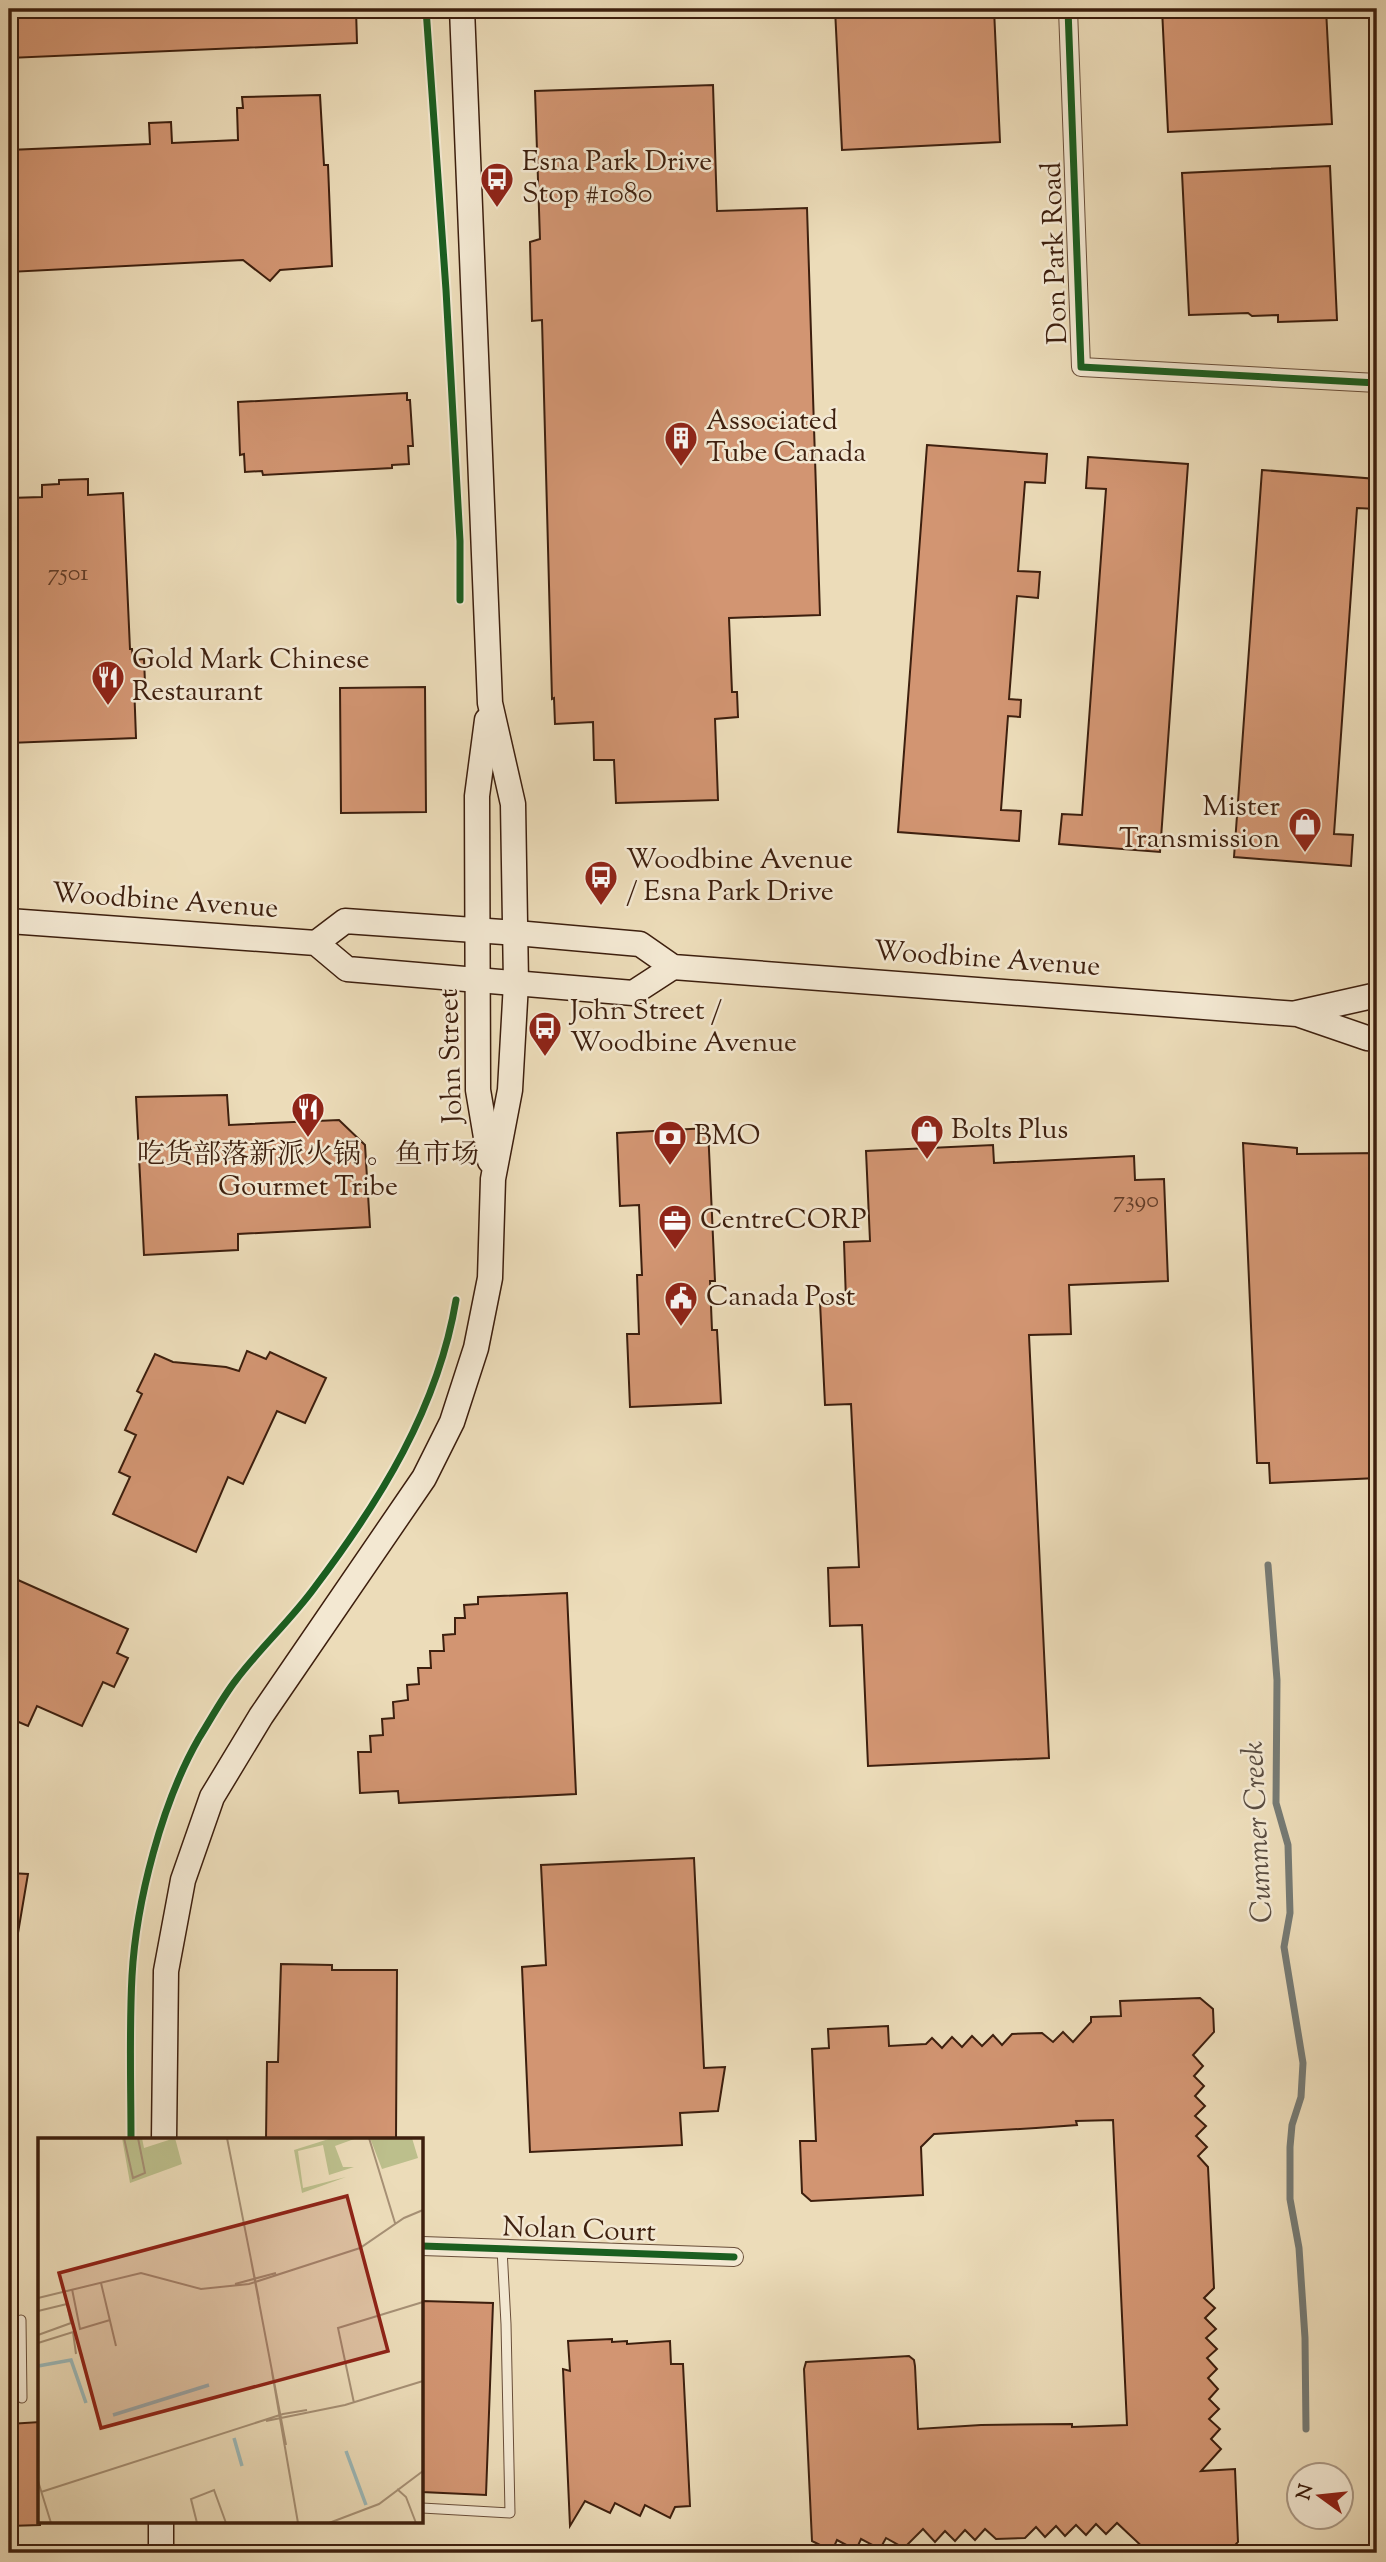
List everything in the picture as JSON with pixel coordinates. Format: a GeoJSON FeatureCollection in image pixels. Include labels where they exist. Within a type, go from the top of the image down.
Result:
{"type":"FeatureCollection","features":[{"type":"Feature","properties":{"kind":"main road"},"geometry":{"type":"LineString","coordinates":[[462,9],[490,703]]}},
{"type":"Feature","properties":{"kind":"main road","name":"John Street"},"geometry":{"type":"LineString","coordinates":[[490,703],[477,796],[478,1090],[493,1179]]}},
{"type":"Feature","properties":{"kind":"main road","name":"John Street"},"geometry":{"type":"LineString","coordinates":[[164,2138],[166,1971],[183,1880],[212,1797],[261,1716],[424,1478],[452,1422],[476,1348],[490,1278],[493,1179],[510,1090],[516,983],[513,804],[490,703]]}},
{"type":"Feature","properties":{"kind":"main road","name":"Woodbine Avenue"},"geometry":{"type":"LineString","coordinates":[[9,921],[317,943]]}},
{"type":"Feature","properties":{"kind":"main road"},"geometry":{"type":"LineString","coordinates":[[345,921],[516,933],[640,944],[673,967],[633,993],[347,969],[317,943],[345,921]]}},
{"type":"Feature","properties":{"kind":"main road","name":"Woodbine Avenue"},"geometry":{"type":"LineString","coordinates":[[673,967],[1297,1014],[1377,1039]]}},
{"type":"Feature","properties":{"kind":"main road","name":"Woodbine Avenue"},"geometry":{"type":"LineString","coordinates":[[1297,1014],[1377,995]]}},
{"type":"Feature","properties":{"kind":"main road"},"geometry":{"type":"LineString","coordinates":[[161,2524],[161,2553]]}},
{"type":"Feature","properties":{"kind":"street","name":"Don Park Road"},"geometry":{"type":"LineString","coordinates":[[1068,9],[1081,367],[1377,383]]}},
{"type":"Feature","properties":{"kind":"street","name":"Nolan Court"},"geometry":{"type":"LineString","coordinates":[[424,2246],[734,2257]]}},
{"type":"Feature","properties":{"kind":"lane"},"geometry":{"type":"LineString","coordinates":[[424,2508],[510,2513],[502,2249]]}},
{"type":"Feature","properties":{"kind":"lane"},"geometry":{"type":"LineString","coordinates":[[21,2320],[23,2398]]}},
{"type":"Feature","properties":{"kind":"building"},"geometry":{"type":"Polygon","coordinates":[[[9,9],[356,9],[357,43],[9,58],[9,9]]]}},
{"type":"Feature","properties":{"kind":"building"},"geometry":{"type":"Polygon","coordinates":[[[835,9],[994,9],[1000,142],[842,150],[835,9]]]}},
{"type":"Feature","properties":{"kind":"building"},"geometry":{"type":"Polygon","coordinates":[[[1162,9],[1326,9],[1332,124],[1168,132],[1162,9]]]}},
{"type":"Feature","properties":{"kind":"building","name":"Associated Tube Canada"},"geometry":{"type":"Polygon","coordinates":[[[713,85],[717,211],[807,208],[820,615],[729,618],[732,692],[737,692],[738,717],[715,719],[718,800],[616,803],[614,760],[594,760],[593,722],[555,724],[554,698],[552,699],[542,320],[532,321],[530,242],[540,239],[535,91],[713,85]]]}},
{"type":"Feature","properties":{"kind":"building"},"geometry":{"type":"Polygon","coordinates":[[[320,95],[324,165],[328,165],[332,266],[280,270],[270,281],[243,260],[9,272],[9,150],[150,144],[149,123],[171,122],[172,143],[238,140],[237,108],[243,108],[242,97],[320,95]]]}},
{"type":"Feature","properties":{"kind":"building"},"geometry":{"type":"Polygon","coordinates":[[[1330,166],[1337,320],[1278,322],[1278,315],[1252,316],[1248,313],[1189,315],[1182,173],[1330,166]]]}},
{"type":"Feature","properties":{"kind":"building"},"geometry":{"type":"Polygon","coordinates":[[[407,393],[407,400],[410,400],[413,446],[408,446],[409,464],[392,465],[392,468],[263,475],[262,471],[245,472],[244,454],[240,455],[238,402],[407,393]]]}},
{"type":"Feature","properties":{"kind":"building"},"geometry":{"type":"Polygon","coordinates":[[[927,445],[1047,454],[1045,483],[1025,482],[1018,571],[1040,572],[1038,598],[1017,596],[1009,699],[1021,700],[1020,717],[1008,716],[1001,810],[1021,811],[1019,841],[898,832],[927,445]]]}},
{"type":"Feature","properties":{"kind":"building"},"geometry":{"type":"Polygon","coordinates":[[[1088,457],[1188,464],[1160,852],[1059,844],[1062,814],[1082,815],[1106,489],[1086,488],[1088,457]]]}},
{"type":"Feature","properties":{"kind":"building"},"geometry":{"type":"Polygon","coordinates":[[[1262,470],[1377,479],[1377,509],[1357,508],[1334,834],[1353,835],[1351,866],[1234,857],[1262,470]]]}},
{"type":"Feature","properties":{"kind":"building"},"geometry":{"type":"Polygon","coordinates":[[[88,479],[88,495],[123,493],[130,649],[133,660],[144,659],[145,683],[134,683],[136,738],[9,743],[9,498],[42,497],[42,485],[59,484],[59,480],[88,479]]]}},
{"type":"Feature","properties":{"kind":"building"},"geometry":{"type":"Polygon","coordinates":[[[425,687],[426,812],[341,813],[340,688],[425,687]]]}},
{"type":"Feature","properties":{"kind":"building"},"geometry":{"type":"Polygon","coordinates":[[[227,1095],[229,1125],[339,1120],[365,1145],[370,1227],[238,1234],[238,1250],[144,1255],[136,1097],[227,1095]]]}},
{"type":"Feature","properties":{"kind":"building"},"geometry":{"type":"Polygon","coordinates":[[[708,1128],[715,1281],[710,1281],[712,1330],[717,1330],[721,1403],[630,1407],[627,1334],[639,1334],[637,1275],[642,1275],[639,1205],[620,1206],[617,1133],[708,1128]]]}},
{"type":"Feature","properties":{"kind":"building"},"geometry":{"type":"Polygon","coordinates":[[[1243,1143],[1297,1148],[1297,1154],[1377,1153],[1377,1478],[1270,1483],[1269,1463],[1257,1463],[1243,1143]]]}},
{"type":"Feature","properties":{"kind":"building"},"geometry":{"type":"Polygon","coordinates":[[[993,1145],[994,1163],[1134,1156],[1135,1180],[1164,1179],[1168,1281],[1069,1285],[1071,1334],[1029,1335],[1049,1758],[868,1766],[862,1625],[830,1626],[828,1568],[859,1567],[851,1404],[825,1405],[820,1302],[846,1301],[844,1242],[870,1241],[866,1151],[993,1145]]]}},
{"type":"Feature","properties":{"kind":"building"},"geometry":{"type":"Polygon","coordinates":[[[247,1351],[266,1359],[270,1352],[326,1378],[305,1423],[277,1411],[243,1484],[228,1477],[196,1552],[113,1514],[130,1477],[119,1472],[136,1435],[125,1430],[142,1394],[137,1391],[155,1354],[173,1362],[226,1367],[239,1371],[247,1351]]]}},
{"type":"Feature","properties":{"kind":"building"},"geometry":{"type":"Polygon","coordinates":[[[9,1576],[128,1629],[117,1653],[128,1658],[114,1687],[103,1682],[82,1726],[37,1706],[28,1726],[9,1718],[9,1576]]]}},
{"type":"Feature","properties":{"kind":"building"},"geometry":{"type":"Polygon","coordinates":[[[567,1593],[576,1794],[399,1803],[398,1791],[360,1793],[358,1752],[371,1752],[370,1736],[383,1735],[382,1719],[394,1718],[393,1702],[408,1700],[407,1685],[419,1684],[418,1668],[431,1668],[430,1651],[444,1651],[443,1635],[455,1634],[455,1618],[465,1618],[464,1605],[478,1604],[478,1597],[567,1593]]]}},
{"type":"Feature","properties":{"kind":"building"},"geometry":{"type":"Polygon","coordinates":[[[694,1858],[704,2068],[725,2067],[718,2111],[680,2113],[682,2145],[530,2152],[522,1967],[546,1965],[541,1865],[694,1858]]]}},
{"type":"Feature","properties":{"kind":"building"},"geometry":{"type":"Polygon","coordinates":[[[9,1873],[28,1874],[18,1933],[9,1932],[9,1873]]]}},
{"type":"Feature","properties":{"kind":"building"},"geometry":{"type":"Polygon","coordinates":[[[281,1964],[332,1965],[332,1970],[397,1970],[396,2138],[266,2138],[267,2062],[278,2062],[281,1964]]]}},
{"type":"Feature","properties":{"kind":"building"},"geometry":{"type":"Polygon","coordinates":[[[1200,1998],[1213,2009],[1214,2032],[1193,2055],[1203,2066],[1194,2076],[1204,2086],[1195,2096],[1205,2106],[1195,2116],[1206,2126],[1196,2136],[1207,2147],[1198,2156],[1208,2167],[1214,2288],[1204,2298],[1215,2308],[1205,2318],[1216,2329],[1206,2338],[1217,2349],[1207,2358],[1217,2369],[1208,2378],[1218,2389],[1209,2399],[1219,2409],[1209,2419],[1220,2429],[1211,2439],[1221,2449],[1201,2471],[1235,2469],[1238,2542],[1228,2553],[1149,2553],[1117,2523],[1106,2534],[1096,2524],[1086,2535],[1076,2525],[1065,2536],[1056,2526],[1045,2537],[1036,2527],[1025,2538],[996,2539],[985,2529],[975,2540],[965,2530],[955,2541],[945,2531],[935,2542],[923,2529],[904,2548],[886,2538],[880,2549],[861,2539],[856,2550],[837,2540],[832,2551],[812,2541],[804,2369],[806,2362],[909,2356],[914,2360],[915,2366],[918,2429],[981,2425],[1127,2425],[1113,2120],[1076,2121],[1077,2125],[934,2134],[921,2147],[923,2195],[811,2201],[802,2193],[800,2141],[816,2141],[812,2049],[829,2048],[828,2029],[888,2026],[889,2046],[926,2044],[932,2038],[942,2048],[952,2037],[962,2047],[972,2036],[982,2046],[993,2035],[1002,2045],[1012,2034],[1042,2033],[1053,2042],[1063,2032],[1073,2042],[1091,2022],[1091,2017],[1121,2016],[1120,2001],[1200,1998]]]}},
{"type":"Feature","properties":{"kind":"building"},"geometry":{"type":"Polygon","coordinates":[[[424,2301],[493,2303],[486,2495],[424,2492],[424,2301]]]}},
{"type":"Feature","properties":{"kind":"building"},"geometry":{"type":"Polygon","coordinates":[[[612,2339],[612,2342],[627,2341],[627,2344],[670,2341],[671,2364],[683,2364],[690,2506],[675,2507],[670,2518],[645,2505],[640,2516],[615,2503],[610,2513],[585,2501],[570,2526],[563,2369],[570,2371],[568,2341],[612,2339]]]}},
{"type":"Feature","properties":{"kind":"building"},"geometry":{"type":"Polygon","coordinates":[[[38,2422],[40,2525],[9,2526],[9,2424],[38,2422]]]}},
{"type":"Feature","properties":{"kind":"waterway","name":"Cummer Creek"},"geometry":{"type":"LineString","coordinates":[[1268,1565],[1277,1680],[1276,1803],[1288,1845],[1290,1913],[1284,1947],[1303,2063],[1301,2097],[1292,2125],[1290,2199],[1299,2248],[1305,2338],[1306,2429]]}},
{"type":"Feature","properties":{"kind":"cycle path"},"geometry":{"type":"LineString","coordinates":[[426,9],[446,290],[460,541],[460,600]]}},
{"type":"Feature","properties":{"kind":"cycle path"},"geometry":{"type":"LineString","coordinates":[[1068,9],[1081,367],[1377,383]]}},
{"type":"Feature","properties":{"kind":"cycle path"},"geometry":{"type":"LineString","coordinates":[[131,2138],[131,2017],[135,1947],[145,1885],[173,1792],[199,1738],[231,1687],[315,1587],[383,1487],[421,1416],[436,1378],[456,1300]]}},
{"type":"Feature","properties":{"kind":"cycle path"},"geometry":{"type":"LineString","coordinates":[[424,2246],[734,2257]]}},
{"type":"Feature","properties":{"kind":"place","name":"Esna Park Drive Stop #1080"},"geometry":{"type":"Point","coordinates":[497,209]}},
{"type":"Feature","properties":{"kind":"place","name":"Associated Tube Canada"},"geometry":{"type":"Point","coordinates":[681,468]}},
{"type":"Feature","properties":{"kind":"place","name":"Gold Mark Chinese Restaurant"},"geometry":{"type":"Point","coordinates":[108,707]}},
{"type":"Feature","properties":{"kind":"place","name":"Mister Transmission"},"geometry":{"type":"Point","coordinates":[1305,854]}},
{"type":"Feature","properties":{"kind":"place","name":"Woodbine Avenue / Esna Park Drive"},"geometry":{"type":"Point","coordinates":[601,907]}},
{"type":"Feature","properties":{"kind":"place","name":"John Street / Woodbine Avenue"},"geometry":{"type":"Point","coordinates":[545,1058]}},
{"type":"Feature","properties":{"kind":"place","name":"吃货部落新派火锅 。鱼市场 Gourmet Tribe"},"geometry":{"type":"Point","coordinates":[308,1139]}},
{"type":"Feature","properties":{"kind":"place","name":"Bolts Plus"},"geometry":{"type":"Point","coordinates":[927,1161]}},
{"type":"Feature","properties":{"kind":"place","name":"BMO"},"geometry":{"type":"Point","coordinates":[670,1167]}},
{"type":"Feature","properties":{"kind":"place","name":"CentreCORP"},"geometry":{"type":"Point","coordinates":[675,1251]}},
{"type":"Feature","properties":{"kind":"place","name":"Canada Post"},"geometry":{"type":"Point","coordinates":[681,1328]}}]}
